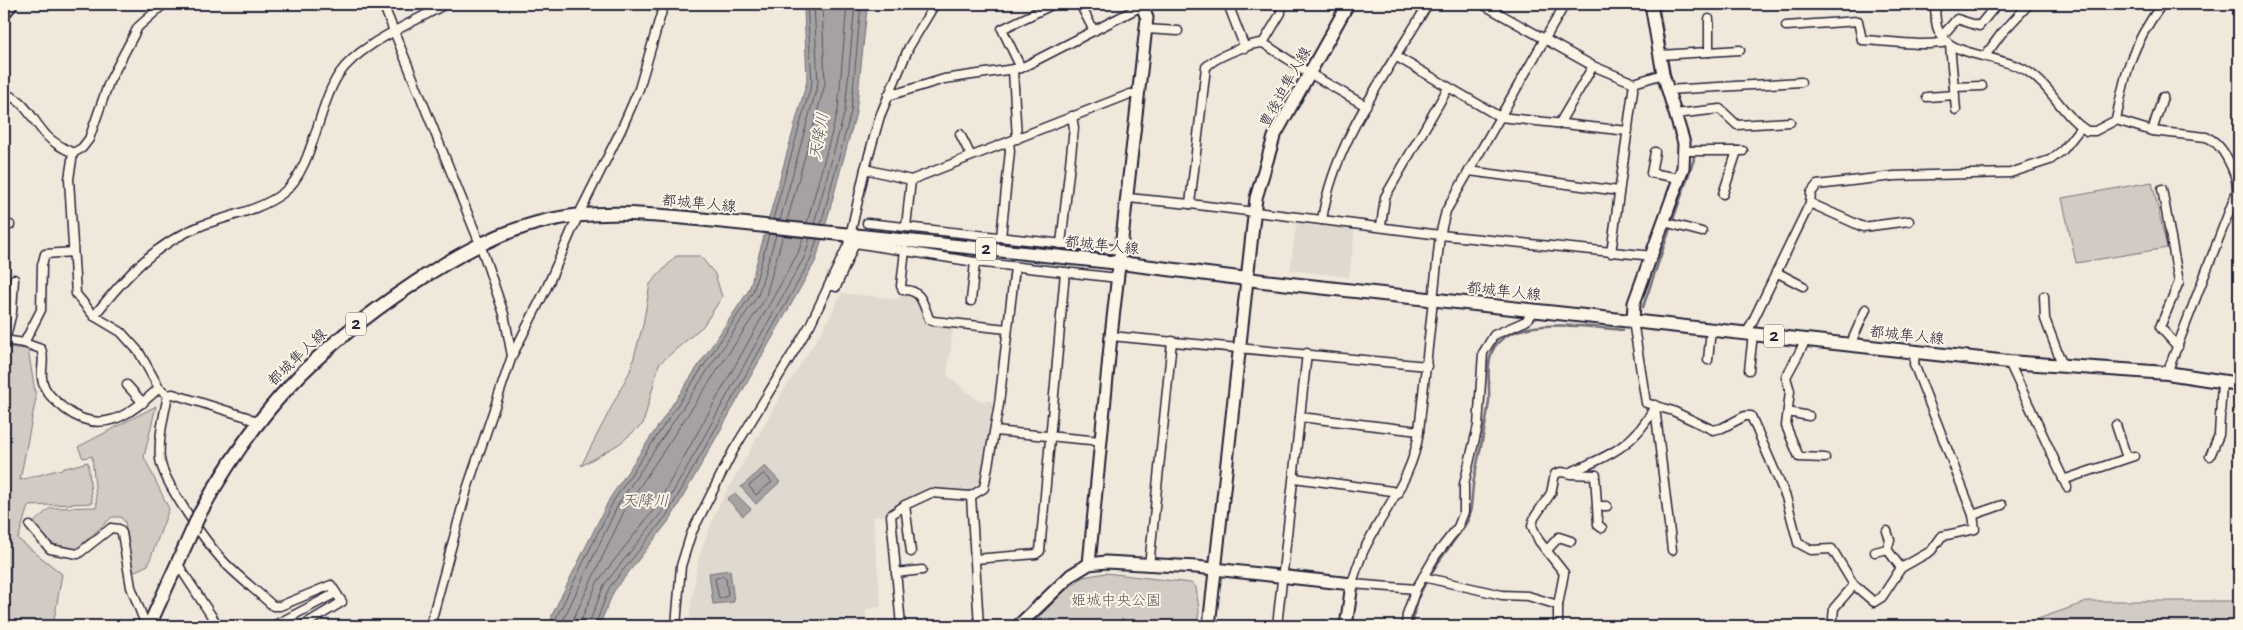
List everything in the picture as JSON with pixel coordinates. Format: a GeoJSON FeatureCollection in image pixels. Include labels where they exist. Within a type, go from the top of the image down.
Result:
{"type":"FeatureCollection","features":[{"type":"Feature","properties":{"kind":"highway"},"geometry":{"type":"LineString","coordinates":[[4,11],[10,4]]}},
{"type":"Feature","properties":{"kind":"main road","name":"都城隼人線"},"geometry":{"type":"LineString","coordinates":[[148,626],[199,514],[225,468],[257,423],[309,365],[347,331],[435,269],[480,244],[532,224],[581,216],[664,216],[848,235],[1121,257],[1248,279],[2009,362],[2062,364],[2167,373],[2239,384]]}},
{"type":"Feature","properties":{"kind":"street"},"geometry":{"type":"LineString","coordinates":[[72,153],[82,148],[89,139],[109,82],[138,27],[164,4]]}},
{"type":"Feature","properties":{"kind":"street"},"geometry":{"type":"LineString","coordinates":[[383,4],[480,244],[504,314],[512,356]]}},
{"type":"Feature","properties":{"kind":"street"},"geometry":{"type":"LineString","coordinates":[[94,316],[128,274],[162,246],[200,226],[263,204],[283,193],[293,183],[306,158],[338,76],[354,59],[394,30],[445,4]]}},
{"type":"Feature","properties":{"kind":"street"},"geometry":{"type":"LineString","coordinates":[[430,626],[470,480],[512,356],[548,287],[639,89],[664,4]]}},
{"type":"Feature","properties":{"kind":"street"},"geometry":{"type":"LineString","coordinates":[[676,626],[681,566],[700,514],[734,451],[810,325],[829,285],[848,235],[865,169],[888,96],[909,47],[935,4]]}},
{"type":"Feature","properties":{"kind":"street"},"geometry":{"type":"LineString","coordinates":[[1021,68],[1002,29],[1054,4]]}},
{"type":"Feature","properties":{"kind":"street"},"geometry":{"type":"LineString","coordinates":[[1080,4],[1094,31]]}},
{"type":"Feature","properties":{"kind":"street"},"geometry":{"type":"LineString","coordinates":[[888,96],[944,79],[1021,68],[1142,4],[1147,18],[1146,29],[1111,336],[1089,564]]}},
{"type":"Feature","properties":{"kind":"street"},"geometry":{"type":"LineString","coordinates":[[1228,4],[1245,48]]}},
{"type":"Feature","properties":{"kind":"street"},"geometry":{"type":"LineString","coordinates":[[1190,204],[1206,67],[1211,62],[1263,43],[1281,13],[1280,4]]}},
{"type":"Feature","properties":{"kind":"street","name":"豊後迫隼人線"},"geometry":{"type":"LineString","coordinates":[[1209,626],[1256,198],[1274,137],[1348,4]]}},
{"type":"Feature","properties":{"kind":"street"},"geometry":{"type":"LineString","coordinates":[[1322,220],[1326,194],[1337,160],[1366,106],[1428,4]]}},
{"type":"Feature","properties":{"kind":"street"},"geometry":{"type":"LineString","coordinates":[[1482,4],[1593,66],[1634,83],[1663,74]]}},
{"type":"Feature","properties":{"kind":"street"},"geometry":{"type":"LineString","coordinates":[[1346,626],[1352,584],[1364,551],[1398,494],[1414,459],[1427,366],[1440,235],[1446,212],[1565,4]]}},
{"type":"Feature","properties":{"kind":"street"},"geometry":{"type":"LineString","coordinates":[[1651,4],[1663,74],[1679,113],[1685,151],[1683,168],[1665,222],[1634,303],[1633,321],[1646,403],[1655,405],[1713,430],[1722,428],[1746,416],[1751,416],[1788,504],[1798,543],[1811,550],[1832,549],[1854,585],[1874,602],[1882,597],[1901,568],[1931,551],[1942,536],[1975,529],[1973,515],[1914,364],[1915,352]]}},
{"type":"Feature","properties":{"kind":"street"},"geometry":{"type":"LineString","coordinates":[[1935,4],[1935,26],[1946,41],[1956,110]]}},
{"type":"Feature","properties":{"kind":"street"},"geometry":{"type":"LineString","coordinates":[[1946,41],[1957,19],[1979,26],[1997,4]]}},
{"type":"Feature","properties":{"kind":"street"},"geometry":{"type":"LineString","coordinates":[[1985,56],[2001,34],[2030,4]]}},
{"type":"Feature","properties":{"kind":"street"},"geometry":{"type":"LineString","coordinates":[[2116,120],[2128,62],[2143,31],[2162,4]]}},
{"type":"Feature","properties":{"kind":"street"},"geometry":{"type":"LineString","coordinates":[[1709,19],[1709,52]]}},
{"type":"Feature","properties":{"kind":"street"},"geometry":{"type":"LineString","coordinates":[[1786,26],[1858,21],[1862,40],[1897,41],[1928,45],[1946,41],[1985,56],[2014,64],[2028,71],[2081,127],[2091,132],[2116,120],[2152,131],[2206,137],[2217,144],[2237,183],[2236,208],[2167,373]]}},
{"type":"Feature","properties":{"kind":"street"},"geometry":{"type":"LineString","coordinates":[[1146,29],[1178,31]]}},
{"type":"Feature","properties":{"kind":"street"},"geometry":{"type":"LineString","coordinates":[[1263,43],[1309,73],[1366,106]]}},
{"type":"Feature","properties":{"kind":"street"},"geometry":{"type":"LineString","coordinates":[[1660,55],[1740,50]]}},
{"type":"Feature","properties":{"kind":"street"},"geometry":{"type":"LineString","coordinates":[[1397,57],[1500,117],[1628,131]]}},
{"type":"Feature","properties":{"kind":"street"},"geometry":{"type":"LineString","coordinates":[[1559,124],[1593,66]]}},
{"type":"Feature","properties":{"kind":"street"},"geometry":{"type":"LineString","coordinates":[[1001,237],[1010,151],[1013,140],[1013,70]]}},
{"type":"Feature","properties":{"kind":"street"},"geometry":{"type":"LineString","coordinates":[[1671,90],[1801,82]]}},
{"type":"Feature","properties":{"kind":"street"},"geometry":{"type":"LineString","coordinates":[[1611,253],[1634,83]]}},
{"type":"Feature","properties":{"kind":"street"},"geometry":{"type":"LineString","coordinates":[[1926,97],[1982,86]]}},
{"type":"Feature","properties":{"kind":"street"},"geometry":{"type":"LineString","coordinates":[[1381,226],[1386,197],[1448,88]]}},
{"type":"Feature","properties":{"kind":"street"},"geometry":{"type":"LineString","coordinates":[[4,94],[12,95],[25,107],[47,136],[72,153]]}},
{"type":"Feature","properties":{"kind":"street"},"geometry":{"type":"LineString","coordinates":[[865,169],[911,180],[1130,94],[1139,94]]}},
{"type":"Feature","properties":{"kind":"street"},"geometry":{"type":"LineString","coordinates":[[2152,131],[2163,98]]}},
{"type":"Feature","properties":{"kind":"street"},"geometry":{"type":"LineString","coordinates":[[1679,113],[1720,109],[1737,125],[1790,122]]}},
{"type":"Feature","properties":{"kind":"street"},"geometry":{"type":"LineString","coordinates":[[1061,244],[1074,128],[1072,116]]}},
{"type":"Feature","properties":{"kind":"street"},"geometry":{"type":"LineString","coordinates":[[1749,370],[1750,334],[1776,272],[1810,203],[1811,193],[1817,185],[1894,176],[2010,173],[2050,160],[2063,150],[2081,127]]}},
{"type":"Feature","properties":{"kind":"street"},"geometry":{"type":"LineString","coordinates":[[960,134],[971,156]]}},
{"type":"Feature","properties":{"kind":"street"},"geometry":{"type":"LineString","coordinates":[[1685,151],[1740,151],[1723,194]]}},
{"type":"Feature","properties":{"kind":"street"},"geometry":{"type":"LineString","coordinates":[[1655,152],[1650,177],[1679,178]]}},
{"type":"Feature","properties":{"kind":"street"},"geometry":{"type":"LineString","coordinates":[[72,153],[69,179],[76,294],[94,316],[121,332],[138,352],[159,388],[168,395],[173,394],[215,407],[257,423]]}},
{"type":"Feature","properties":{"kind":"street"},"geometry":{"type":"LineString","coordinates":[[1469,171],[1620,191]]}},
{"type":"Feature","properties":{"kind":"street"},"geometry":{"type":"LineString","coordinates":[[906,227],[911,180]]}},
{"type":"Feature","properties":{"kind":"street"},"geometry":{"type":"LineString","coordinates":[[2162,189],[2179,282],[2160,327],[2178,347]]}},
{"type":"Feature","properties":{"kind":"street"},"geometry":{"type":"LineString","coordinates":[[1128,198],[1381,226],[1440,235],[1653,256]]}},
{"type":"Feature","properties":{"kind":"street"},"geometry":{"type":"LineString","coordinates":[[1810,203],[1864,227],[1909,221]]}},
{"type":"Feature","properties":{"kind":"street"},"geometry":{"type":"LineString","coordinates":[[1665,222],[1702,232]]}},
{"type":"Feature","properties":{"kind":"street"},"geometry":{"type":"LineString","coordinates":[[867,223],[1061,244],[1121,257]]}},
{"type":"Feature","properties":{"kind":"street"},"geometry":{"type":"LineString","coordinates":[[829,285],[836,287],[855,243],[975,262],[1118,278]]}},
{"type":"Feature","properties":{"kind":"street"},"geometry":{"type":"LineString","coordinates":[[905,250],[900,286],[902,290],[913,290],[918,293],[929,318],[933,321],[1007,329]]}},
{"type":"Feature","properties":{"kind":"street"},"geometry":{"type":"LineString","coordinates":[[24,342],[40,310],[42,266],[46,254],[73,252]]}},
{"type":"Feature","properties":{"kind":"street"},"geometry":{"type":"LineString","coordinates":[[971,302],[975,262]]}},
{"type":"Feature","properties":{"kind":"street"},"geometry":{"type":"LineString","coordinates":[[901,626],[891,515],[905,505],[931,493],[971,496],[984,488],[995,431],[1015,267]]}},
{"type":"Feature","properties":{"kind":"street"},"geometry":{"type":"LineString","coordinates":[[975,559],[1036,554],[1040,551],[1065,272]]}},
{"type":"Feature","properties":{"kind":"street"},"geometry":{"type":"LineString","coordinates":[[1776,272],[1803,286]]}},
{"type":"Feature","properties":{"kind":"street"},"geometry":{"type":"LineString","coordinates":[[14,280],[12,312],[4,340],[24,342],[41,349],[44,356],[43,383],[55,401],[70,413],[94,423],[103,424],[143,403],[159,388]]}},
{"type":"Feature","properties":{"kind":"street"},"geometry":{"type":"LineString","coordinates":[[2044,296],[2046,319],[2062,364]]}},
{"type":"Feature","properties":{"kind":"street"},"geometry":{"type":"LineString","coordinates":[[1850,345],[1866,309]]}},
{"type":"Feature","properties":{"kind":"street"},"geometry":{"type":"LineString","coordinates":[[1406,626],[1407,614],[1416,589],[1427,578],[1458,527],[1464,512],[1464,484],[1478,426],[1481,365],[1487,344],[1494,335],[1526,321],[1534,310]]}},
{"type":"Feature","properties":{"kind":"street"},"geometry":{"type":"LineString","coordinates":[[1708,360],[1711,330]]}},
{"type":"Feature","properties":{"kind":"street"},"geometry":{"type":"LineString","coordinates":[[1111,336],[1307,353],[1427,366]]}},
{"type":"Feature","properties":{"kind":"street"},"geometry":{"type":"LineString","coordinates":[[1806,340],[1786,377],[1790,391],[1786,426],[1799,457],[1825,458]]}},
{"type":"Feature","properties":{"kind":"street"},"geometry":{"type":"LineString","coordinates":[[1150,566],[1172,341]]}},
{"type":"Feature","properties":{"kind":"street"},"geometry":{"type":"LineString","coordinates":[[1277,626],[1307,353]]}},
{"type":"Feature","properties":{"kind":"street"},"geometry":{"type":"LineString","coordinates":[[2009,362],[2065,483],[2131,457],[2116,425]]}},
{"type":"Feature","properties":{"kind":"street"},"geometry":{"type":"LineString","coordinates":[[2210,456],[2219,435],[2222,382]]}},
{"type":"Feature","properties":{"kind":"street"},"geometry":{"type":"LineString","coordinates":[[128,385],[143,403]]}},
{"type":"Feature","properties":{"kind":"street"},"geometry":{"type":"LineString","coordinates":[[168,395],[160,446],[160,461],[184,508],[226,564],[273,606],[280,606],[330,585],[342,602],[302,626]]}},
{"type":"Feature","properties":{"kind":"street"},"geometry":{"type":"LineString","coordinates":[[1568,473],[1626,445],[1644,427],[1655,405]]}},
{"type":"Feature","properties":{"kind":"street"},"geometry":{"type":"LineString","coordinates":[[1655,405],[1672,550]]}},
{"type":"Feature","properties":{"kind":"street"},"geometry":{"type":"LineString","coordinates":[[1788,412],[1809,416]]}},
{"type":"Feature","properties":{"kind":"street"},"geometry":{"type":"LineString","coordinates":[[1300,417],[1419,431]]}},
{"type":"Feature","properties":{"kind":"street"},"geometry":{"type":"LineString","coordinates":[[995,431],[1101,441]]}},
{"type":"Feature","properties":{"kind":"street"},"geometry":{"type":"LineString","coordinates":[[1558,626],[1558,605],[1564,573],[1536,536],[1533,522],[1551,493],[1555,474],[1561,472],[1596,475],[1598,526],[1602,528]]}},
{"type":"Feature","properties":{"kind":"street"},"geometry":{"type":"LineString","coordinates":[[1294,478],[1392,491],[1398,494]]}},
{"type":"Feature","properties":{"kind":"street"},"geometry":{"type":"LineString","coordinates":[[971,496],[979,626]]}},
{"type":"Feature","properties":{"kind":"street"},"geometry":{"type":"LineString","coordinates":[[905,505],[911,552]]}},
{"type":"Feature","properties":{"kind":"street"},"geometry":{"type":"LineString","coordinates":[[1973,515],[2002,505]]}},
{"type":"Feature","properties":{"kind":"street"},"geometry":{"type":"LineString","coordinates":[[1597,506],[1607,506]]}},
{"type":"Feature","properties":{"kind":"street"},"geometry":{"type":"LineString","coordinates":[[30,526],[50,549],[78,554],[111,528],[119,529],[122,534],[131,587],[148,626]]}},
{"type":"Feature","properties":{"kind":"street"},"geometry":{"type":"LineString","coordinates":[[1887,531],[1890,540],[1887,549]]}},
{"type":"Feature","properties":{"kind":"street"},"geometry":{"type":"LineString","coordinates":[[1548,550],[1559,537],[1571,541]]}},
{"type":"Feature","properties":{"kind":"street"},"geometry":{"type":"LineString","coordinates":[[1887,549],[1901,568]]}},
{"type":"Feature","properties":{"kind":"street"},"geometry":{"type":"LineString","coordinates":[[1875,552],[1887,549]]}},
{"type":"Feature","properties":{"kind":"street"},"geometry":{"type":"LineString","coordinates":[[1023,625],[1071,575],[1089,564],[1106,562],[1416,589]]}},
{"type":"Feature","properties":{"kind":"street"},"geometry":{"type":"LineString","coordinates":[[177,563],[218,626]]}},
{"type":"Feature","properties":{"kind":"street"},"geometry":{"type":"LineString","coordinates":[[896,573],[922,570]]}},
{"type":"Feature","properties":{"kind":"street"},"geometry":{"type":"LineString","coordinates":[[1427,578],[1502,595],[1528,596],[1558,605]]}},
{"type":"Feature","properties":{"kind":"street"},"geometry":{"type":"LineString","coordinates":[[1833,618],[1834,608],[1854,585]]}},
{"type":"Feature","properties":{"kind":"street"},"geometry":{"type":"LineString","coordinates":[[277,626],[336,593]]}},
{"type":"Feature","properties":{"kind":"shaded area"},"geometry":{"type":"Polygon","coordinates":[[[1297,220],[1355,228],[1349,277],[1290,270],[1297,220]]]}},
{"type":"Feature","properties":{"kind":"shaded area"},"geometry":{"type":"Polygon","coordinates":[[[909,292],[915,295],[923,308],[928,325],[953,328],[947,375],[977,400],[995,402],[981,485],[976,489],[931,496],[888,514],[873,517],[881,607],[866,609],[866,626],[690,626],[690,610],[699,556],[717,509],[782,393],[822,331],[842,293],[896,299],[909,292]]]}},
{"type":"Feature","properties":{"kind":"green space"},"geometry":{"type":"Polygon","coordinates":[[[2152,182],[2167,248],[2076,263],[2062,198],[2152,182]]]}},
{"type":"Feature","properties":{"kind":"green space"},"geometry":{"type":"Polygon","coordinates":[[[676,256],[700,256],[715,274],[722,297],[703,326],[659,364],[643,424],[619,444],[581,466],[630,371],[643,325],[650,284],[676,256]]]}},
{"type":"Feature","properties":{"kind":"green space"},"geometry":{"type":"Polygon","coordinates":[[[4,347],[28,349],[36,398],[20,480],[88,462],[92,503],[28,506],[18,539],[62,574],[53,626],[4,626],[4,347]]]}},
{"type":"Feature","properties":{"kind":"green space"},"geometry":{"type":"Polygon","coordinates":[[[156,406],[144,457],[169,509],[148,565],[133,572],[125,522],[121,517],[112,517],[77,549],[56,545],[47,539],[33,523],[50,508],[97,507],[92,456],[83,458],[78,447],[156,406]]]}},
{"type":"Feature","properties":{"kind":"green space","name":"姫城中央公園"},"geometry":{"type":"Polygon","coordinates":[[[1106,573],[1191,583],[1196,587],[1199,611],[1197,626],[1038,626],[1034,622],[1065,591],[1083,577],[1106,573]]]}},
{"type":"Feature","properties":{"kind":"green space"},"geometry":{"type":"Polygon","coordinates":[[[2089,601],[2239,601],[2239,626],[2018,626],[2089,601]]]}},
{"type":"Feature","properties":{"kind":"water","name":"天降川"},"geometry":{"type":"Polygon","coordinates":[[[802,4],[865,4],[867,9],[856,113],[816,260],[671,518],[614,591],[599,626],[551,626],[552,615],[610,498],[749,290],[807,81],[804,10],[802,4]]]}},
{"type":"Feature","properties":{"kind":"water"},"geometry":{"type":"Polygon","coordinates":[[[765,466],[780,482],[756,504],[741,487],[765,466]]]}},
{"type":"Feature","properties":{"kind":"water"},"geometry":{"type":"Polygon","coordinates":[[[735,493],[751,509],[743,516],[727,499],[735,493]]]}},
{"type":"Feature","properties":{"kind":"water"},"geometry":{"type":"Polygon","coordinates":[[[730,570],[734,602],[713,604],[709,573],[730,570]]]}},
{"type":"Feature","properties":{"kind":"waterway"},"geometry":{"type":"LineString","coordinates":[[1658,4],[1671,81]]}},
{"type":"Feature","properties":{"kind":"waterway"},"geometry":{"type":"LineString","coordinates":[[1643,307],[1694,159],[1689,141]]}},
{"type":"Feature","properties":{"kind":"waterway"},"geometry":{"type":"LineString","coordinates":[[1413,626],[1416,603],[1426,581],[1465,526],[1470,515],[1473,484],[1488,411],[1489,370],[1492,352],[1501,340],[1514,332],[1532,328],[1571,326],[1623,330]]}}]}
